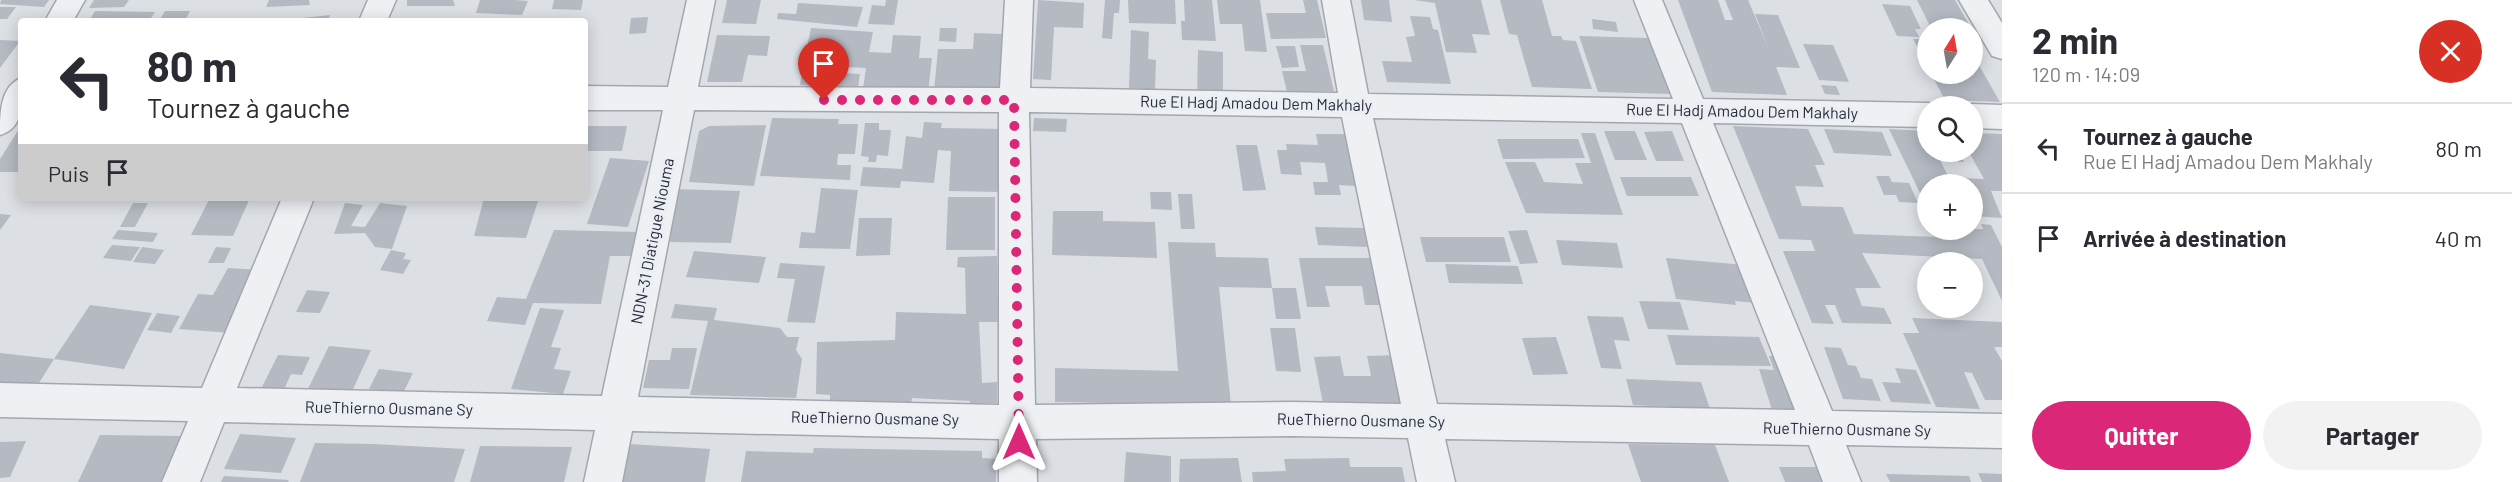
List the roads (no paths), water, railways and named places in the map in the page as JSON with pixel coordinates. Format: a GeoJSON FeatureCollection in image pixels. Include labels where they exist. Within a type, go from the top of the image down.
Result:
{"type":"FeatureCollection","features":[{"type":"Feature","properties":{"kind":"street"},"geometry":{"type":"LineString","coordinates":[[61,18],[71,0]]}},
{"type":"Feature","properties":{"kind":"street"},"geometry":{"type":"LineString","coordinates":[[374,18],[382,0]]}},
{"type":"Feature","properties":{"kind":"street","name":"NDN-31 Diatigue Niouma"},"geometry":{"type":"LineString","coordinates":[[603,482],[701,0]]}},
{"type":"Feature","properties":{"kind":"street"},"geometry":{"type":"LineString","coordinates":[[1018,482],[1014,100],[1019,0]]}},
{"type":"Feature","properties":{"kind":"street"},"geometry":{"type":"LineString","coordinates":[[1336,0],[1355,105],[1436,482]]}},
{"type":"Feature","properties":{"kind":"street"},"geometry":{"type":"LineString","coordinates":[[1648,0],[1842,482]]}},
{"type":"Feature","properties":{"kind":"street"},"geometry":{"type":"LineString","coordinates":[[1973,0],[2002,48]]}},
{"type":"Feature","properties":{"kind":"street"},"geometry":{"type":"LineString","coordinates":[[0,90],[18,91]]}},
{"type":"Feature","properties":{"kind":"street"},"geometry":{"type":"LineString","coordinates":[[0,123],[18,96]]}},
{"type":"Feature","properties":{"kind":"street","name":"Rue El Hadj Amadou Dem Makhaly"},"geometry":{"type":"LineString","coordinates":[[588,98],[1014,100],[1917,115]]}},
{"type":"Feature","properties":{"kind":"street"},"geometry":{"type":"LineString","coordinates":[[1983,116],[2002,117]]}},
{"type":"Feature","properties":{"kind":"street"},"geometry":{"type":"LineString","coordinates":[[182,482],[297,201]]}},
{"type":"Feature","properties":{"kind":"street","name":"RueThierno Ousmane Sy"},"geometry":{"type":"LineString","coordinates":[[0,400],[1019,422],[1293,419],[2002,431]]}}]}
